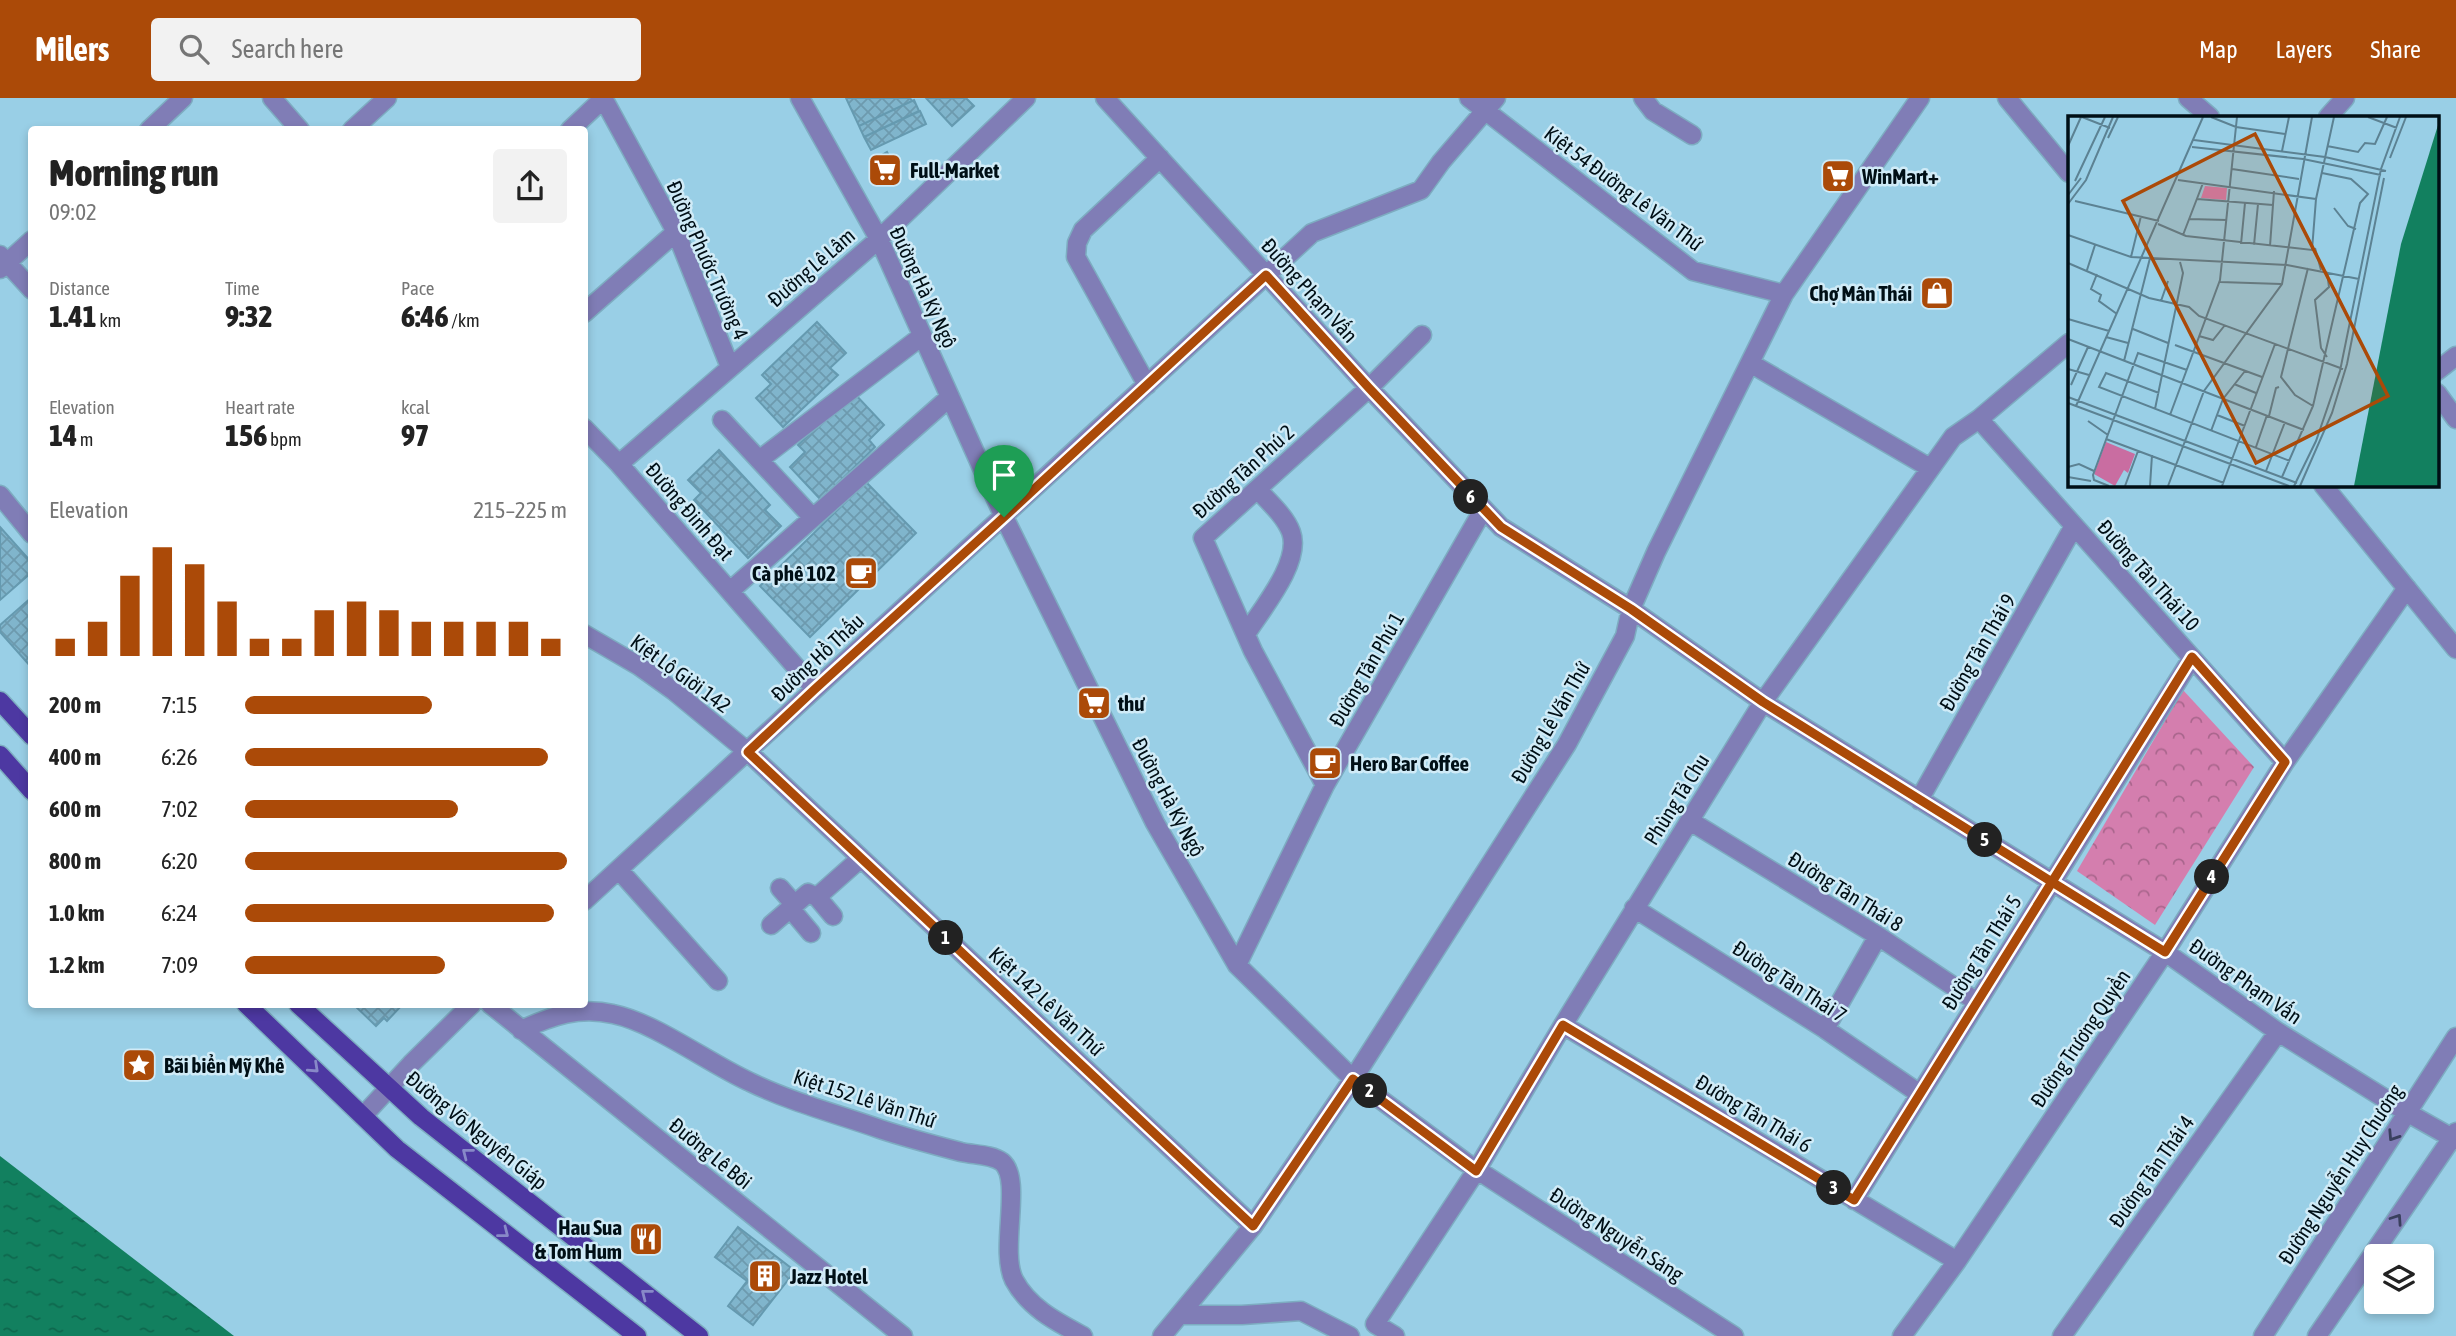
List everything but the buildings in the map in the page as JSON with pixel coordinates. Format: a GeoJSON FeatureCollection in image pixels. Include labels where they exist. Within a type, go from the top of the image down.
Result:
{"type":"FeatureCollection","features":[{"type":"Feature","properties":{"kind":"main road"},"geometry":{"type":"LineString","coordinates":[[0,701],[28,732]]}},
{"type":"Feature","properties":{"kind":"main road"},"geometry":{"type":"LineString","coordinates":[[0,755],[28,786]]}},
{"type":"Feature","properties":{"kind":"main road"},"geometry":{"type":"LineString","coordinates":[[250,1008],[397,1149],[637,1336]]}},
{"type":"Feature","properties":{"kind":"main road","name":"Đường Võ Nguyên Giáp"},"geometry":{"type":"LineString","coordinates":[[303,1008],[421,1117],[699,1336]]}},
{"type":"Feature","properties":{"kind":"street"},"geometry":{"type":"LineString","coordinates":[[153,126],[183,98]]}},
{"type":"Feature","properties":{"kind":"street"},"geometry":{"type":"LineString","coordinates":[[272,98],[296,126]]}},
{"type":"Feature","properties":{"kind":"street"},"geometry":{"type":"LineString","coordinates":[[356,126],[387,98]]}},
{"type":"Feature","properties":{"kind":"street"},"geometry":{"type":"LineString","coordinates":[[574,126],[604,98]]}},
{"type":"Feature","properties":{"kind":"street","name":"Đường Phước Trường 4"},"geometry":{"type":"LineString","coordinates":[[604,98],[676,232],[730,367]]}},
{"type":"Feature","properties":{"kind":"street","name":"Đường Hà Kỳ Ngộ"},"geometry":{"type":"LineString","coordinates":[[800,98],[879,239],[1004,517],[1154,823],[1237,965],[1353,1079],[1476,1171]]}},
{"type":"Feature","properties":{"kind":"street","name":"Đường Lê Lâm"},"geometry":{"type":"LineString","coordinates":[[620,464],[879,239],[1026,98]]}},
{"type":"Feature","properties":{"kind":"street","name":"Đường Phạm Vấn"},"geometry":{"type":"LineString","coordinates":[[1105,98],[1483,510],[1520,541],[1631,609],[1763,702],[2165,952],[2278,1032],[2408,1113],[2455,1136]]}},
{"type":"Feature","properties":{"kind":"street","name":"Kiệt 54 Đường Lê Văn Thứ"},"geometry":{"type":"LineString","coordinates":[[1469,98],[1491,105],[1692,271],[1784,294]]}},
{"type":"Feature","properties":{"kind":"street"},"geometry":{"type":"LineString","coordinates":[[1643,98],[1653,111],[1692,135]]}},
{"type":"Feature","properties":{"kind":"street","name":"Đường Lê Văn Thứ"},"geometry":{"type":"LineString","coordinates":[[1162,1336],[1253,1226],[1353,1079],[1567,744],[1625,636],[1631,609],[1656,552],[1784,294],[1920,98]]}},
{"type":"Feature","properties":{"kind":"street"},"geometry":{"type":"LineString","coordinates":[[2007,98],[2068,172]]}},
{"type":"Feature","properties":{"kind":"street"},"geometry":{"type":"LineString","coordinates":[[2188,98],[2209,116]]}},
{"type":"Feature","properties":{"kind":"street"},"geometry":{"type":"LineString","coordinates":[[2329,116],[2345,98]]}},
{"type":"Feature","properties":{"kind":"street","name":"Đường Hồ Thấu"},"geometry":{"type":"LineString","coordinates":[[588,897],[1312,233],[1421,190],[1441,162],[1491,105]]}},
{"type":"Feature","properties":{"kind":"street"},"geometry":{"type":"LineString","coordinates":[[1147,386],[1076,257],[1077,243],[1083,230],[1160,158]]}},
{"type":"Feature","properties":{"kind":"street"},"geometry":{"type":"LineString","coordinates":[[588,309],[676,232]]}},
{"type":"Feature","properties":{"kind":"street"},"geometry":{"type":"LineString","coordinates":[[28,243],[2,262],[28,286]]}},
{"type":"Feature","properties":{"kind":"street","name":"Đường Tân Phú 2"},"geometry":{"type":"LineString","coordinates":[[1325,785],[1246,634],[1203,538],[1369,388],[1422,335]]}},
{"type":"Feature","properties":{"kind":"street"},"geometry":{"type":"LineString","coordinates":[[759,460],[922,336]]}},
{"type":"Feature","properties":{"kind":"street","name":"Phùng Tả Chu"},"geometry":{"type":"LineString","coordinates":[[1384,1331],[1563,1025],[1763,702],[1953,437],[1979,419],[2068,344]]}},
{"type":"Feature","properties":{"kind":"street"},"geometry":{"type":"LineString","coordinates":[[2438,370],[2456,356]]}},
{"type":"Feature","properties":{"kind":"street"},"geometry":{"type":"LineString","coordinates":[[1749,363],[1930,468]]}},
{"type":"Feature","properties":{"kind":"street"},"geometry":{"type":"LineString","coordinates":[[2438,394],[2456,419]]}},
{"type":"Feature","properties":{"kind":"street"},"geometry":{"type":"LineString","coordinates":[[730,591],[950,397]]}},
{"type":"Feature","properties":{"kind":"street","name":"Đường Tân Thái 10"},"geometry":{"type":"LineString","coordinates":[[1979,419],[2285,762]]}},
{"type":"Feature","properties":{"kind":"street"},"geometry":{"type":"LineString","coordinates":[[722,420],[813,518]]}},
{"type":"Feature","properties":{"kind":"street","name":"Đường Đinh Đạt"},"geometry":{"type":"LineString","coordinates":[[588,432],[620,464],[815,689]]}},
{"type":"Feature","properties":{"kind":"street"},"geometry":{"type":"LineString","coordinates":[[2324,486],[2456,649]]}},
{"type":"Feature","properties":{"kind":"street"},"geometry":{"type":"LineString","coordinates":[[1246,634],[1285,574],[1293,544],[1288,526],[1257,489]]}},
{"type":"Feature","properties":{"kind":"street"},"geometry":{"type":"LineString","coordinates":[[0,495],[28,529]]}},
{"type":"Feature","properties":{"kind":"street","name":"Đường Tân Phú 1"},"geometry":{"type":"LineString","coordinates":[[1237,965],[1325,785],[1483,510]]}},
{"type":"Feature","properties":{"kind":"street","name":"Đường Tân Thái 9"},"geometry":{"type":"LineString","coordinates":[[1919,800],[2074,526]]}},
{"type":"Feature","properties":{"kind":"street","name":"Đường Trương Quyền"},"geometry":{"type":"LineString","coordinates":[[1902,1336],[1957,1261],[2165,952],[2285,762],[2407,588]]}},
{"type":"Feature","properties":{"kind":"street","name":"Kiệt Lộ Giời 142"},"geometry":{"type":"LineString","coordinates":[[588,636],[639,666],[674,691],[748,752]]}},
{"type":"Feature","properties":{"kind":"street","name":"Đường Tân Thái 5"},"geometry":{"type":"LineString","coordinates":[[1854,1200],[2192,657]]}},
{"type":"Feature","properties":{"kind":"street","name":"Kiệt 142 Lê Văn Thứ"},"geometry":{"type":"LineString","coordinates":[[748,752],[1253,1226]]}},
{"type":"Feature","properties":{"kind":"street","name":"Đường Tân Thái 8"},"geometry":{"type":"LineString","coordinates":[[1690,821],[1878,936],[1977,1002]]}},
{"type":"Feature","properties":{"kind":"street"},"geometry":{"type":"LineString","coordinates":[[817,897],[861,858]]}},
{"type":"Feature","properties":{"kind":"street"},"geometry":{"type":"LineString","coordinates":[[619,870],[718,981]]}},
{"type":"Feature","properties":{"kind":"street"},"geometry":{"type":"LineString","coordinates":[[780,888],[811,933]]}},
{"type":"Feature","properties":{"kind":"street"},"geometry":{"type":"LineString","coordinates":[[771,925],[808,893],[817,897],[833,916]]}},
{"type":"Feature","properties":{"kind":"street","name":"Đường Tân Thái 7"},"geometry":{"type":"LineString","coordinates":[[1634,908],[1825,1029],[1920,1094]]}},
{"type":"Feature","properties":{"kind":"street"},"geometry":{"type":"LineString","coordinates":[[1825,1029],[1878,936]]}},
{"type":"Feature","properties":{"kind":"street"},"geometry":{"type":"LineString","coordinates":[[363,1116],[468,1008]]}},
{"type":"Feature","properties":{"kind":"street","name":"Đường Lê Bôi"},"geometry":{"type":"LineString","coordinates":[[495,1008],[903,1336]]}},
{"type":"Feature","properties":{"kind":"street","name":"Kiệt 152 Lê Văn Thứ"},"geometry":{"type":"LineString","coordinates":[[522,1030],[551,1016],[581,1010],[615,1014],[649,1028],[751,1083],[913,1140],[977,1156],[992,1157],[1004,1164],[1011,1179],[1008,1224],[1013,1279],[1034,1307],[1083,1336]]}},
{"type":"Feature","properties":{"kind":"street","name":"Đường Tân Thái 6"},"geometry":{"type":"LineString","coordinates":[[1563,1025],[1957,1261]]}},
{"type":"Feature","properties":{"kind":"street","name":"Đường Tân Thái 4"},"geometry":{"type":"LineString","coordinates":[[2063,1336],[2278,1032]]}},
{"type":"Feature","properties":{"kind":"street","name":"Đường Nguyễn Huy Chương"},"geometry":{"type":"LineString","coordinates":[[2263,1336],[2456,1037]]}},
{"type":"Feature","properties":{"kind":"street"},"geometry":{"type":"LineString","coordinates":[[2317,1336],[2455,1136]]}},
{"type":"Feature","properties":{"kind":"street","name":"Đường Nguyễn Sáng"},"geometry":{"type":"LineString","coordinates":[[1476,1171],[1734,1336]]}},
{"type":"Feature","properties":{"kind":"street"},"geometry":{"type":"LineString","coordinates":[[1180,1315],[1301,1311],[1350,1336]]}},
{"type":"Feature","properties":{"kind":"green space"},"geometry":{"type":"Polygon","coordinates":[[[2183,690],[2254,767],[2155,925],[2077,871],[2183,690]]]}},
{"type":"Feature","properties":{"kind":"water"},"geometry":{"type":"Polygon","coordinates":[[[0,1156],[234,1336],[0,1336],[0,1156]]]}},
{"type":"Feature","properties":{"kind":"place","name":"Full-Market"},"geometry":{"type":"Point","coordinates":[885,170]}},
{"type":"Feature","properties":{"kind":"place","name":"WinMart+"},"geometry":{"type":"Point","coordinates":[1838,176]}},
{"type":"Feature","properties":{"kind":"place","name":"Chợ Mân Thái"},"geometry":{"type":"Point","coordinates":[1937,293]}},
{"type":"Feature","properties":{"kind":"place","name":"Cà phê 102"},"geometry":{"type":"Point","coordinates":[861,573]}},
{"type":"Feature","properties":{"kind":"place","name":"thư"},"geometry":{"type":"Point","coordinates":[1094,703]}},
{"type":"Feature","properties":{"kind":"place","name":"Hero Bar Coffee"},"geometry":{"type":"Point","coordinates":[1325,763]}},
{"type":"Feature","properties":{"kind":"place","name":"Bãi biển Mỹ Khê"},"geometry":{"type":"Point","coordinates":[139,1065]}},
{"type":"Feature","properties":{"kind":"place","name":"Hau Sua & Tom Hum"},"geometry":{"type":"Point","coordinates":[646,1239]}},
{"type":"Feature","properties":{"kind":"place","name":"Jazz Hotel"},"geometry":{"type":"Point","coordinates":[765,1276]}},
{"type":"Feature","properties":{"kind":"route"},"geometry":{"type":"LineString","coordinates":[[1004,517],[748,752],[1253,1226],[1353,1079],[1476,1171],[1563,1025],[1854,1200],[2052,882],[2165,952],[2285,762],[2192,657],[2052,882],[1763,702],[1631,609],[1501,527],[1266,275],[1004,517]]}}]}
